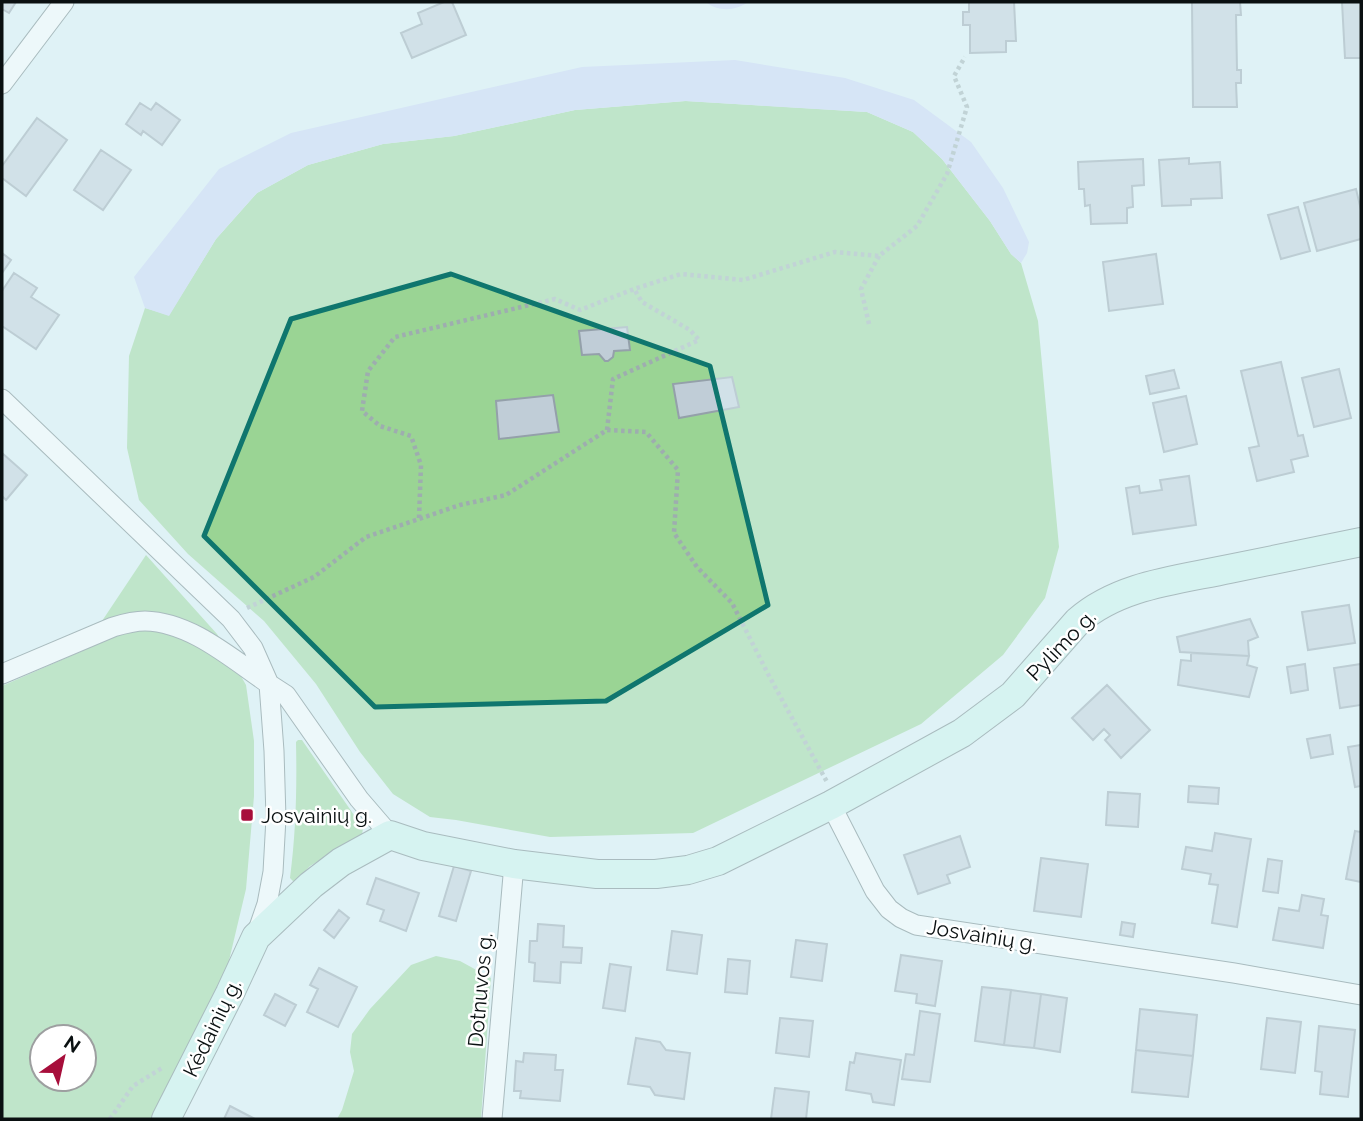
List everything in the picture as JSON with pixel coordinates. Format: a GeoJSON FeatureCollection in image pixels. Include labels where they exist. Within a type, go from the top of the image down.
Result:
{"type":"FeatureCollection","features":[{"type":"Feature","properties":{"kind":"main road","name":"Pylimo g."},"geometry":{"type":"LineString","coordinates":[[834,803],[952,738],[992,712],[1013,695],[1078,621],[1117,596],[1159,584],[1361,542]]}},
{"type":"Feature","properties":{"kind":"main road"},"geometry":{"type":"LineString","coordinates":[[256,937],[311,885],[368,846],[390,835],[423,846],[514,864],[597,874],[656,874],[688,870],[718,861],[834,803]]}},
{"type":"Feature","properties":{"kind":"main road","name":"Kėdainių g."},"geometry":{"type":"LineString","coordinates":[[166,1119],[256,937]]}},
{"type":"Feature","properties":{"kind":"street"},"geometry":{"type":"LineString","coordinates":[[2,84],[64,2]]}},
{"type":"Feature","properties":{"kind":"street"},"geometry":{"type":"LineString","coordinates":[[2,399],[228,617],[253,648],[269,684],[276,818],[274,872],[256,937]]}},
{"type":"Feature","properties":{"kind":"street"},"geometry":{"type":"LineString","coordinates":[[2,674],[113,627],[129,623],[145,621],[169,624],[196,635],[286,695],[359,799],[390,835]]}},
{"type":"Feature","properties":{"kind":"street","name":"Josvainių g."},"geometry":{"type":"LineString","coordinates":[[834,803],[875,891],[889,909],[916,925],[1361,995]]}},
{"type":"Feature","properties":{"kind":"street","name":"Dotnuvos g."},"geometry":{"type":"LineString","coordinates":[[492,1119],[514,864]]}},
{"type":"Feature","properties":{"kind":"path"},"geometry":{"type":"LineString","coordinates":[[869,324],[861,289],[878,256],[917,226],[947,174],[967,107],[954,75],[965,57]]}},
{"type":"Feature","properties":{"kind":"path"},"geometry":{"type":"LineString","coordinates":[[419,518],[421,465],[411,436],[380,426],[362,411],[368,371],[395,337],[555,299],[580,310],[681,274],[743,280],[835,252],[878,256]]}},
{"type":"Feature","properties":{"kind":"path"},"geometry":{"type":"LineString","coordinates":[[607,430],[613,379],[699,340],[690,330],[642,302],[634,289]]}},
{"type":"Feature","properties":{"kind":"path"},"geometry":{"type":"LineString","coordinates":[[228,617],[314,577],[366,537],[460,505],[506,495],[607,430],[646,432],[678,470],[674,533],[697,567],[732,603],[834,803]]}},
{"type":"Feature","properties":{"kind":"path"},"geometry":{"type":"LineString","coordinates":[[110,1119],[134,1086],[165,1066]]}},
{"type":"Feature","properties":{"kind":"highlighted area"},"geometry":{"type":"Polygon","coordinates":[[[451,274],[710,366],[768,605],[606,701],[375,707],[204,536],[291,319],[451,274]]]}},
{"type":"Feature","properties":{"kind":"green space"},"geometry":{"type":"Polygon","coordinates":[[[686,101],[867,112],[913,132],[942,159],[990,221],[1011,254],[1021,263],[1038,321],[1059,547],[1045,598],[1003,655],[921,724],[693,833],[550,837],[430,817],[393,794],[360,752],[316,684],[264,621],[188,554],[139,500],[127,448],[129,356],[145,308],[169,315],[216,239],[257,193],[308,165],[383,144],[454,136],[575,110],[686,101]]]}},
{"type":"Feature","properties":{"kind":"green space"},"geometry":{"type":"Polygon","coordinates":[[[146,555],[217,634],[246,685],[254,741],[254,796],[246,889],[227,969],[150,1119],[2,1119],[2,686],[82,651],[146,555]]]}},
{"type":"Feature","properties":{"kind":"green space"},"geometry":{"type":"Polygon","coordinates":[[[298,740],[302,740],[363,828],[362,835],[310,866],[293,881],[290,878],[298,740]]]}},
{"type":"Feature","properties":{"kind":"green space"},"geometry":{"type":"Polygon","coordinates":[[[436,956],[460,961],[491,978],[481,1119],[337,1119],[354,1071],[350,1052],[352,1034],[370,1009],[411,965],[436,956]]]}},
{"type":"Feature","properties":{"kind":"water"},"geometry":{"type":"Polygon","coordinates":[[[706,2],[748,2],[727,9],[706,2]]]}},
{"type":"Feature","properties":{"kind":"water"},"geometry":{"type":"Polygon","coordinates":[[[735,60],[845,78],[914,100],[971,142],[1003,188],[1029,242],[1021,263],[1011,254],[990,221],[942,159],[913,132],[867,112],[685,101],[575,110],[454,136],[383,144],[308,165],[257,193],[216,239],[169,316],[145,308],[134,277],[219,169],[291,133],[582,67],[735,60]]]}},
{"type":"Feature","properties":{"kind":"building"},"geometry":{"type":"Polygon","coordinates":[[[2,2],[16,2],[9,13],[2,9],[2,2]]]}},
{"type":"Feature","properties":{"kind":"building"},"geometry":{"type":"Polygon","coordinates":[[[444,2],[452,2],[466,35],[412,58],[401,33],[422,24],[418,13],[444,2]]]}},
{"type":"Feature","properties":{"kind":"building"},"geometry":{"type":"Polygon","coordinates":[[[969,2],[1014,2],[1016,41],[1006,41],[1006,52],[970,53],[970,25],[963,25],[963,12],[969,12],[969,2]]]}},
{"type":"Feature","properties":{"kind":"building"},"geometry":{"type":"Polygon","coordinates":[[[1192,2],[1240,2],[1241,15],[1236,15],[1237,70],[1241,70],[1241,83],[1236,83],[1237,107],[1193,107],[1192,2]]]}},
{"type":"Feature","properties":{"kind":"building"},"geometry":{"type":"Polygon","coordinates":[[[1342,2],[1361,2],[1361,58],[1345,58],[1342,2]]]}},
{"type":"Feature","properties":{"kind":"building"},"geometry":{"type":"Polygon","coordinates":[[[140,103],[151,110],[156,103],[180,120],[162,145],[143,131],[141,135],[126,124],[140,103]]]}},
{"type":"Feature","properties":{"kind":"building"},"geometry":{"type":"Polygon","coordinates":[[[37,118],[67,140],[26,196],[2,178],[2,166],[37,118]]]}},
{"type":"Feature","properties":{"kind":"building"},"geometry":{"type":"Polygon","coordinates":[[[101,150],[131,170],[103,210],[74,190],[101,150]]]}},
{"type":"Feature","properties":{"kind":"building"},"geometry":{"type":"Polygon","coordinates":[[[1189,158],[1189,164],[1220,162],[1222,198],[1191,199],[1191,205],[1162,206],[1159,160],[1189,158]]]}},
{"type":"Feature","properties":{"kind":"building"},"geometry":{"type":"Polygon","coordinates":[[[1143,159],[1144,185],[1132,186],[1133,207],[1127,208],[1127,223],[1091,224],[1090,205],[1085,206],[1084,189],[1079,189],[1078,162],[1143,159]]]}},
{"type":"Feature","properties":{"kind":"building"},"geometry":{"type":"Polygon","coordinates":[[[1356,189],[1361,210],[1361,239],[1317,251],[1304,203],[1356,189]]]}},
{"type":"Feature","properties":{"kind":"building"},"geometry":{"type":"Polygon","coordinates":[[[1298,207],[1310,251],[1281,259],[1268,215],[1298,207]]]}},
{"type":"Feature","properties":{"kind":"building"},"geometry":{"type":"Polygon","coordinates":[[[2,253],[11,260],[2,273],[2,253]]]}},
{"type":"Feature","properties":{"kind":"building"},"geometry":{"type":"Polygon","coordinates":[[[1156,254],[1163,304],[1109,311],[1103,262],[1156,254]]]}},
{"type":"Feature","properties":{"kind":"building"},"geometry":{"type":"Polygon","coordinates":[[[14,273],[37,288],[31,297],[59,315],[36,349],[2,326],[2,291],[14,273]]]}},
{"type":"Feature","properties":{"kind":"building"},"geometry":{"type":"Polygon","coordinates":[[[627,327],[630,350],[614,351],[613,357],[608,361],[599,354],[582,355],[579,331],[627,327]]]}},
{"type":"Feature","properties":{"kind":"building"},"geometry":{"type":"Polygon","coordinates":[[[1281,362],[1298,436],[1303,435],[1308,456],[1291,460],[1294,472],[1257,481],[1249,448],[1259,446],[1241,371],[1281,362]]]}},
{"type":"Feature","properties":{"kind":"building"},"geometry":{"type":"Polygon","coordinates":[[[1339,369],[1351,418],[1314,427],[1302,378],[1339,369]]]}},
{"type":"Feature","properties":{"kind":"building"},"geometry":{"type":"Polygon","coordinates":[[[1174,370],[1179,388],[1150,394],[1146,376],[1174,370]]]}},
{"type":"Feature","properties":{"kind":"building"},"geometry":{"type":"Polygon","coordinates":[[[732,377],[739,407],[679,418],[673,384],[732,377]]]}},
{"type":"Feature","properties":{"kind":"building"},"geometry":{"type":"Polygon","coordinates":[[[553,395],[559,432],[499,439],[496,401],[553,395]]]}},
{"type":"Feature","properties":{"kind":"building"},"geometry":{"type":"Polygon","coordinates":[[[1186,396],[1197,444],[1164,452],[1153,403],[1186,396]]]}},
{"type":"Feature","properties":{"kind":"building"},"geometry":{"type":"Polygon","coordinates":[[[2,453],[27,475],[6,500],[2,496],[2,453]]]}},
{"type":"Feature","properties":{"kind":"building"},"geometry":{"type":"Polygon","coordinates":[[[1189,476],[1196,525],[1133,534],[1126,488],[1139,486],[1140,493],[1162,490],[1160,480],[1189,476]]]}},
{"type":"Feature","properties":{"kind":"building"},"geometry":{"type":"Polygon","coordinates":[[[1349,605],[1355,643],[1308,650],[1302,612],[1349,605]]]}},
{"type":"Feature","properties":{"kind":"building"},"geometry":{"type":"Polygon","coordinates":[[[1250,619],[1258,637],[1248,641],[1249,656],[1180,652],[1177,637],[1250,619]]]}},
{"type":"Feature","properties":{"kind":"building"},"geometry":{"type":"Polygon","coordinates":[[[1191,653],[1249,656],[1247,665],[1257,668],[1249,697],[1178,685],[1181,660],[1191,661],[1191,653]]]}},
{"type":"Feature","properties":{"kind":"building"},"geometry":{"type":"Polygon","coordinates":[[[1305,664],[1308,690],[1291,693],[1287,667],[1305,664]]]}},
{"type":"Feature","properties":{"kind":"building"},"geometry":{"type":"Polygon","coordinates":[[[1361,664],[1361,705],[1340,708],[1334,668],[1361,664]]]}},
{"type":"Feature","properties":{"kind":"building"},"geometry":{"type":"Polygon","coordinates":[[[1107,685],[1150,730],[1121,758],[1105,740],[1110,735],[1104,729],[1093,740],[1072,718],[1107,685]]]}},
{"type":"Feature","properties":{"kind":"building"},"geometry":{"type":"Polygon","coordinates":[[[1330,735],[1333,754],[1311,758],[1307,739],[1330,735]]]}},
{"type":"Feature","properties":{"kind":"building"},"geometry":{"type":"Polygon","coordinates":[[[1361,745],[1361,786],[1355,787],[1348,747],[1361,745]]]}},
{"type":"Feature","properties":{"kind":"building"},"geometry":{"type":"Polygon","coordinates":[[[1189,786],[1219,788],[1218,804],[1188,802],[1189,786]]]}},
{"type":"Feature","properties":{"kind":"building"},"geometry":{"type":"Polygon","coordinates":[[[1108,792],[1140,794],[1138,827],[1106,825],[1108,792]]]}},
{"type":"Feature","properties":{"kind":"building"},"geometry":{"type":"Polygon","coordinates":[[[1355,831],[1361,832],[1361,882],[1346,879],[1355,831]]]}},
{"type":"Feature","properties":{"kind":"building"},"geometry":{"type":"Polygon","coordinates":[[[1215,833],[1251,839],[1237,927],[1212,923],[1218,885],[1209,884],[1211,874],[1182,869],[1186,847],[1212,851],[1215,833]]]}},
{"type":"Feature","properties":{"kind":"building"},"geometry":{"type":"Polygon","coordinates":[[[960,836],[970,867],[947,875],[950,883],[918,894],[904,855],[960,836]]]}},
{"type":"Feature","properties":{"kind":"building"},"geometry":{"type":"Polygon","coordinates":[[[1041,858],[1088,864],[1081,917],[1034,911],[1041,858]]]}},
{"type":"Feature","properties":{"kind":"building"},"geometry":{"type":"Polygon","coordinates":[[[1268,859],[1282,861],[1278,893],[1263,891],[1268,859]]]}},
{"type":"Feature","properties":{"kind":"building"},"geometry":{"type":"Polygon","coordinates":[[[454,866],[471,871],[456,921],[439,916],[454,866]]]}},
{"type":"Feature","properties":{"kind":"building"},"geometry":{"type":"Polygon","coordinates":[[[376,878],[419,893],[406,931],[380,921],[384,910],[367,904],[376,878]]]}},
{"type":"Feature","properties":{"kind":"building"},"geometry":{"type":"Polygon","coordinates":[[[1302,895],[1324,899],[1321,915],[1328,916],[1323,948],[1273,940],[1279,908],[1299,911],[1302,895]]]}},
{"type":"Feature","properties":{"kind":"building"},"geometry":{"type":"Polygon","coordinates":[[[339,910],[349,918],[334,938],[324,930],[339,910]]]}},
{"type":"Feature","properties":{"kind":"building"},"geometry":{"type":"Polygon","coordinates":[[[1122,922],[1135,924],[1133,937],[1120,935],[1122,922]]]}},
{"type":"Feature","properties":{"kind":"building"},"geometry":{"type":"Polygon","coordinates":[[[538,924],[564,926],[563,947],[582,948],[581,963],[561,962],[560,983],[534,981],[535,963],[529,962],[530,941],[537,941],[538,924]]]}},
{"type":"Feature","properties":{"kind":"building"},"geometry":{"type":"Polygon","coordinates":[[[672,931],[702,935],[697,974],[667,970],[672,931]]]}},
{"type":"Feature","properties":{"kind":"building"},"geometry":{"type":"Polygon","coordinates":[[[796,940],[827,944],[822,981],[791,977],[796,940]]]}},
{"type":"Feature","properties":{"kind":"building"},"geometry":{"type":"Polygon","coordinates":[[[901,955],[942,961],[935,1006],[916,1003],[917,994],[895,991],[901,955]]]}},
{"type":"Feature","properties":{"kind":"building"},"geometry":{"type":"Polygon","coordinates":[[[728,959],[750,961],[747,994],[725,992],[728,959]]]}},
{"type":"Feature","properties":{"kind":"building"},"geometry":{"type":"Polygon","coordinates":[[[610,964],[631,967],[625,1011],[603,1008],[610,964]]]}},
{"type":"Feature","properties":{"kind":"building"},"geometry":{"type":"Polygon","coordinates":[[[319,968],[357,987],[338,1027],[307,1012],[318,989],[310,985],[319,968]]]}},
{"type":"Feature","properties":{"kind":"building"},"geometry":{"type":"Polygon","coordinates":[[[982,987],[1011,990],[1004,1045],[975,1041],[982,987]]]}},
{"type":"Feature","properties":{"kind":"building"},"geometry":{"type":"Polygon","coordinates":[[[1011,990],[1041,994],[1034,1048],[1004,1045],[1011,990]]]}},
{"type":"Feature","properties":{"kind":"building"},"geometry":{"type":"Polygon","coordinates":[[[275,994],[296,1005],[285,1026],[264,1015],[275,994]]]}},
{"type":"Feature","properties":{"kind":"building"},"geometry":{"type":"Polygon","coordinates":[[[1041,994],[1067,998],[1060,1052],[1034,1048],[1041,994]]]}},
{"type":"Feature","properties":{"kind":"building"},"geometry":{"type":"Polygon","coordinates":[[[1140,1009],[1197,1015],[1193,1056],[1136,1050],[1140,1009]]]}},
{"type":"Feature","properties":{"kind":"building"},"geometry":{"type":"Polygon","coordinates":[[[920,1011],[940,1014],[930,1082],[902,1079],[906,1054],[914,1055],[920,1011]]]}},
{"type":"Feature","properties":{"kind":"building"},"geometry":{"type":"Polygon","coordinates":[[[780,1018],[813,1021],[809,1057],[776,1053],[780,1018]]]}},
{"type":"Feature","properties":{"kind":"building"},"geometry":{"type":"Polygon","coordinates":[[[1267,1018],[1301,1022],[1295,1073],[1261,1069],[1267,1018]]]}},
{"type":"Feature","properties":{"kind":"building"},"geometry":{"type":"Polygon","coordinates":[[[1319,1026],[1355,1030],[1348,1097],[1320,1094],[1322,1072],[1315,1071],[1319,1026]]]}},
{"type":"Feature","properties":{"kind":"building"},"geometry":{"type":"Polygon","coordinates":[[[636,1038],[660,1042],[666,1050],[690,1053],[684,1099],[655,1095],[650,1087],[628,1084],[636,1038]]]}},
{"type":"Feature","properties":{"kind":"building"},"geometry":{"type":"Polygon","coordinates":[[[1136,1050],[1193,1056],[1188,1097],[1132,1092],[1136,1050]]]}},
{"type":"Feature","properties":{"kind":"building"},"geometry":{"type":"Polygon","coordinates":[[[524,1053],[556,1055],[555,1070],[563,1070],[560,1101],[520,1098],[521,1091],[514,1091],[516,1061],[523,1062],[524,1053]]]}},
{"type":"Feature","properties":{"kind":"building"},"geometry":{"type":"Polygon","coordinates":[[[856,1053],[901,1060],[894,1105],[873,1102],[871,1094],[846,1090],[850,1062],[854,1063],[856,1053]]]}},
{"type":"Feature","properties":{"kind":"building"},"geometry":{"type":"Polygon","coordinates":[[[775,1088],[809,1092],[806,1119],[771,1119],[775,1088]]]}},
{"type":"Feature","properties":{"kind":"building"},"geometry":{"type":"Polygon","coordinates":[[[230,1106],[255,1119],[224,1119],[230,1106]]]}},
{"type":"Feature","properties":{"kind":"place","name":"Josvainių g."},"geometry":{"type":"Point","coordinates":[247,815]}}]}
